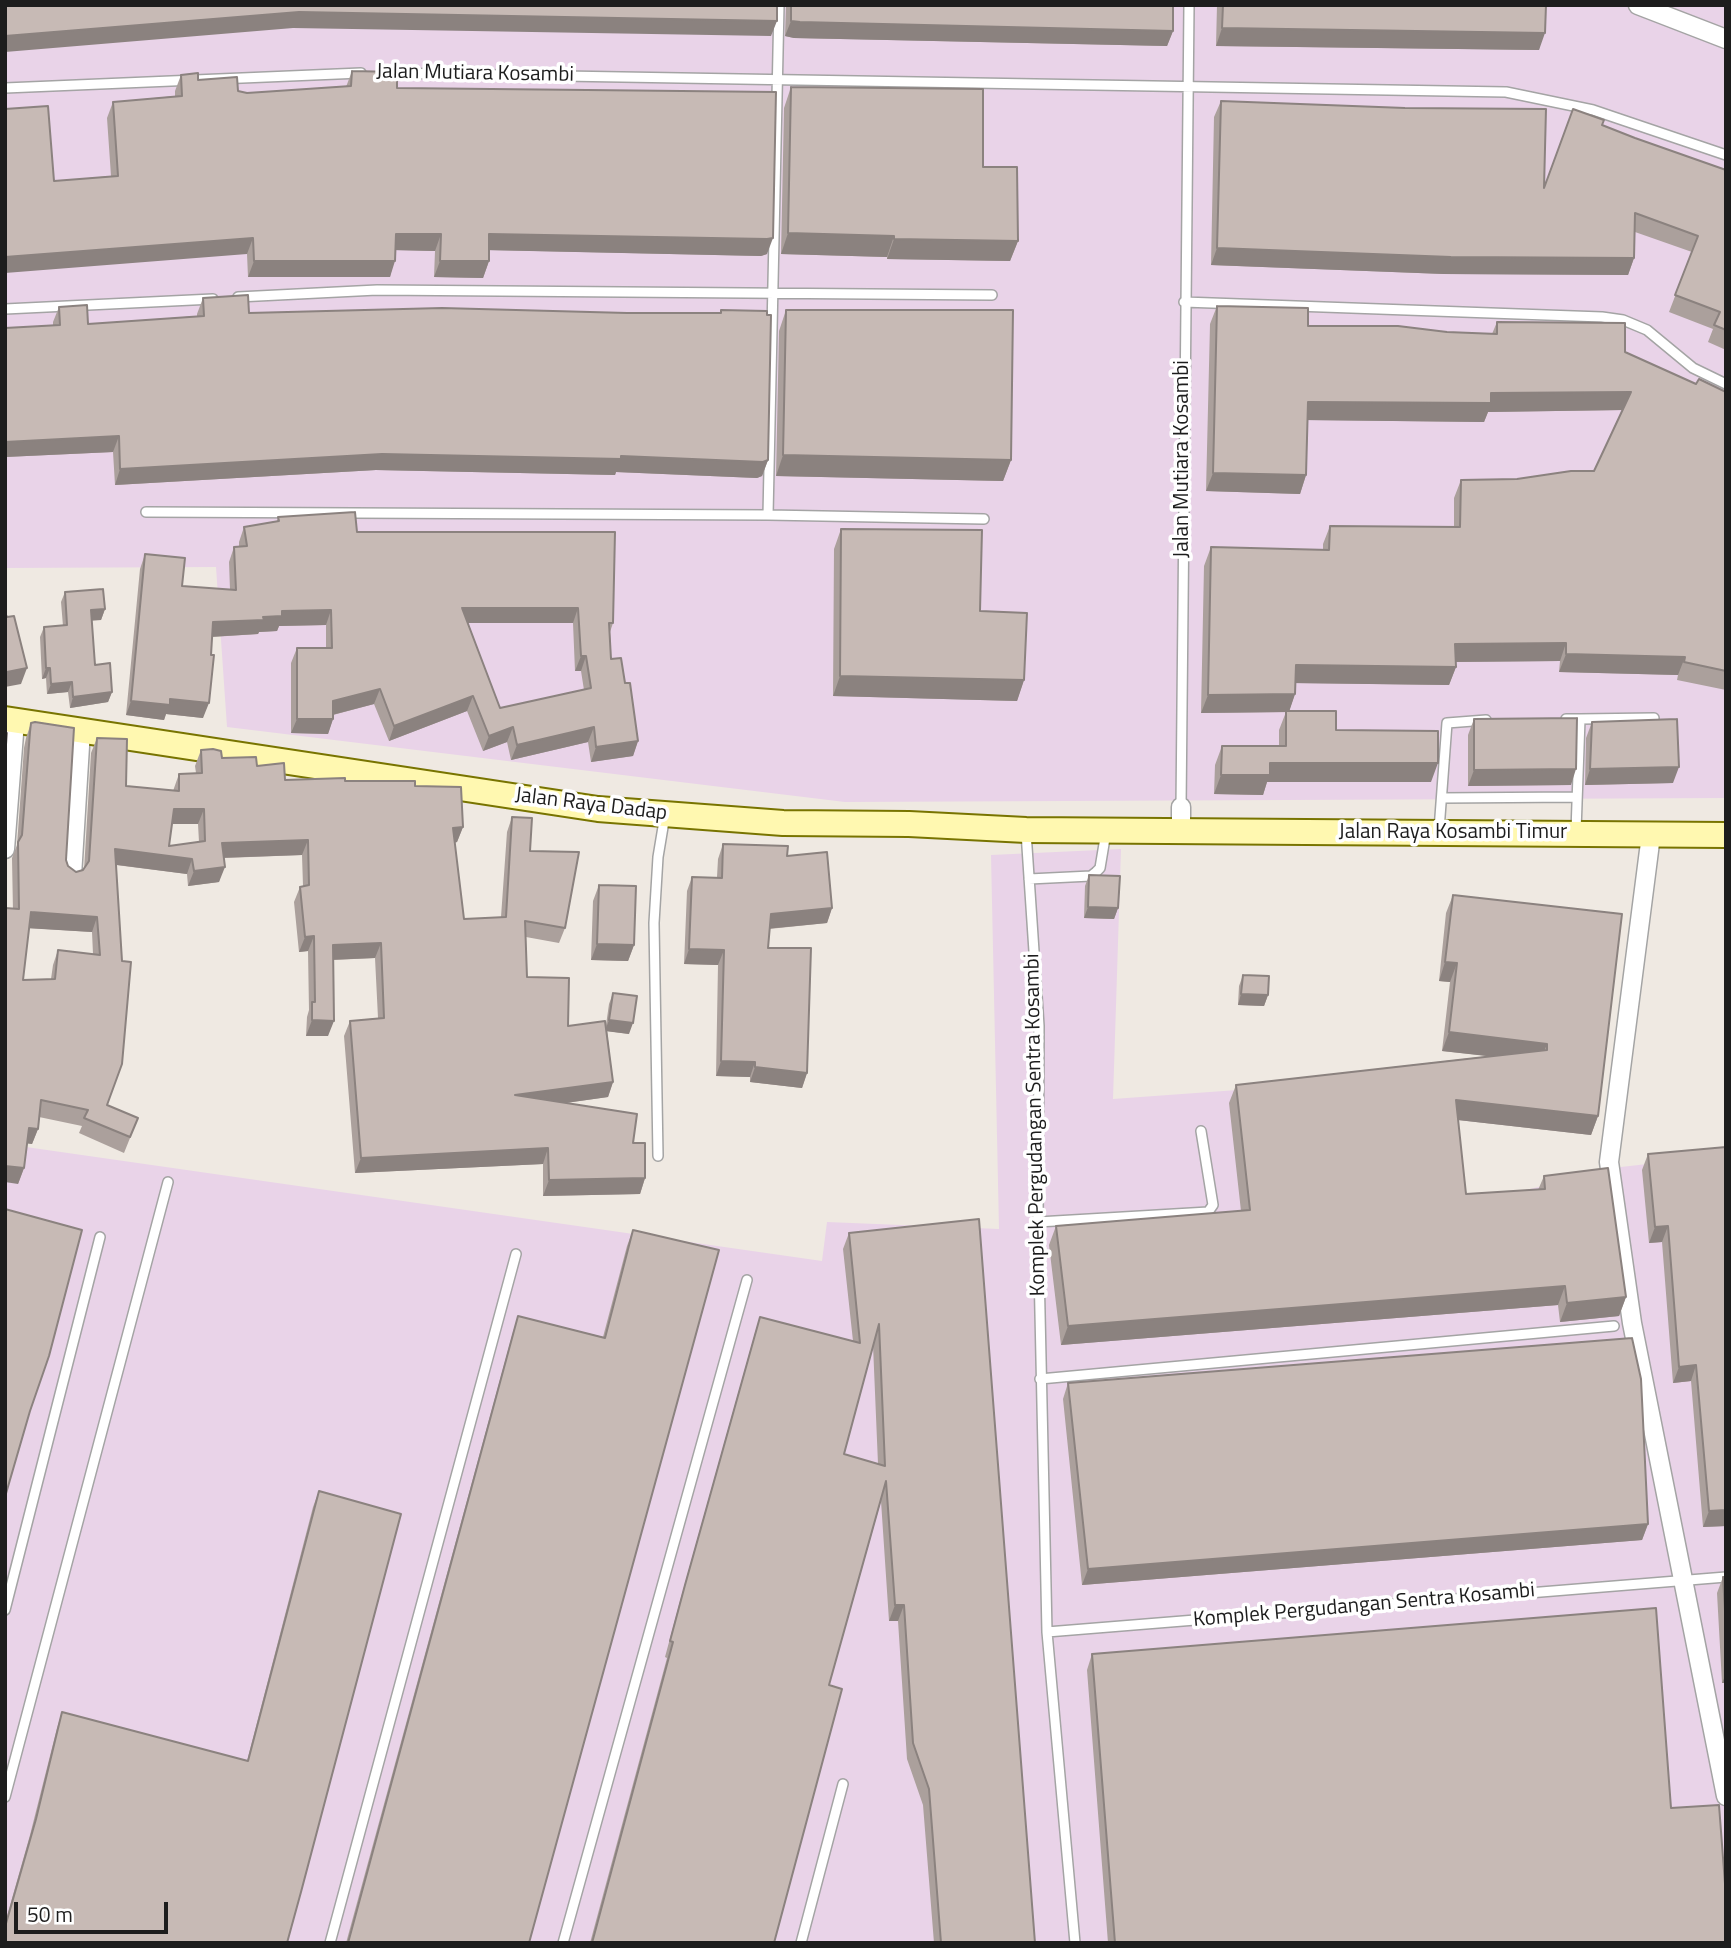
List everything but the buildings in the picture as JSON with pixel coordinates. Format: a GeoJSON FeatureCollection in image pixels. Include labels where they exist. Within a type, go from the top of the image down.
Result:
{"type":"FeatureCollection","features":[{"type":"Feature","properties":{"kind":"main road","name":"Jalan Raya Dadap"},"geometry":{"type":"LineString","coordinates":[[10,720],[598,809],[783,823],[909,824],[1026,830],[1106,831],[1181,819]]}},
{"type":"Feature","properties":{"kind":"main road","name":"Jalan Raya Kosambi Timur"},"geometry":{"type":"LineString","coordinates":[[1181,819],[1439,832],[1726,835]]}},
{"type":"Feature","properties":{"kind":"street"},"geometry":{"type":"LineString","coordinates":[[1638,5],[1726,39]]}},
{"type":"Feature","properties":{"kind":"street"},"geometry":{"type":"LineString","coordinates":[[5,849],[10,720]]}},
{"type":"Feature","properties":{"kind":"street"},"geometry":{"type":"LineString","coordinates":[[72,876],[80,730]]}},
{"type":"Feature","properties":{"kind":"street"},"geometry":{"type":"LineString","coordinates":[[1651,835],[1609,1162],[1632,1323],[1726,1796]]}},
{"type":"Feature","properties":{"kind":"lane"},"geometry":{"type":"LineString","coordinates":[[768,515],[779,5]]}},
{"type":"Feature","properties":{"kind":"lane","name":"Jalan Mutiara Kosambi"},"geometry":{"type":"LineString","coordinates":[[1181,819],[1189,5]]}},
{"type":"Feature","properties":{"kind":"lane","name":"Jalan Mutiara Kosambi"},"geometry":{"type":"LineString","coordinates":[[5,88],[365,73]]}},
{"type":"Feature","properties":{"kind":"lane","name":"Jalan Mutiara Kosambi"},"geometry":{"type":"LineString","coordinates":[[379,73],[1506,92],[1593,110],[1726,155]]}},
{"type":"Feature","properties":{"kind":"lane"},"geometry":{"type":"LineString","coordinates":[[5,309],[377,290],[992,295]]}},
{"type":"Feature","properties":{"kind":"lane"},"geometry":{"type":"LineString","coordinates":[[1184,302],[1602,317],[1623,320],[1647,330],[1693,368],[1726,384]]}},
{"type":"Feature","properties":{"kind":"lane"},"geometry":{"type":"LineString","coordinates":[[146,512],[768,515],[984,519]]}},
{"type":"Feature","properties":{"kind":"lane"},"geometry":{"type":"LineString","coordinates":[[1554,719],[1654,718]]}},
{"type":"Feature","properties":{"kind":"lane"},"geometry":{"type":"LineString","coordinates":[[1576,833],[1580,719]]}},
{"type":"Feature","properties":{"kind":"lane"},"geometry":{"type":"LineString","coordinates":[[1439,832],[1447,723],[1502,720]]}},
{"type":"Feature","properties":{"kind":"lane"},"geometry":{"type":"LineString","coordinates":[[1442,798],[1577,797]]}},
{"type":"Feature","properties":{"kind":"lane"},"geometry":{"type":"LineString","coordinates":[[658,1156],[654,923],[666,814]]}},
{"type":"Feature","properties":{"kind":"lane","name":"Komplek Pergudangan Sentra Kosambi"},"geometry":{"type":"LineString","coordinates":[[1026,830],[1039,1026],[1040,1379],[1047,1632],[1075,1943]]}},
{"type":"Feature","properties":{"kind":"lane"},"geometry":{"type":"LineString","coordinates":[[1029,878],[1091,876],[1100,868],[1106,831]]}},
{"type":"Feature","properties":{"kind":"lane"},"geometry":{"type":"LineString","coordinates":[[1038,1222],[1208,1212],[1213,1205],[1201,1131]]}},
{"type":"Feature","properties":{"kind":"lane"},"geometry":{"type":"LineString","coordinates":[[5,1797],[167,1182]]}},
{"type":"Feature","properties":{"kind":"lane"},"geometry":{"type":"LineString","coordinates":[[5,1610],[100,1237]]}},
{"type":"Feature","properties":{"kind":"lane"},"geometry":{"type":"LineString","coordinates":[[330,1943],[516,1254]]}},
{"type":"Feature","properties":{"kind":"lane"},"geometry":{"type":"LineString","coordinates":[[563,1943],[747,1280]]}},
{"type":"Feature","properties":{"kind":"lane"},"geometry":{"type":"LineString","coordinates":[[1040,1379],[1614,1326]]}},
{"type":"Feature","properties":{"kind":"lane","name":"Komplek Pergudangan Sentra Kosambi"},"geometry":{"type":"LineString","coordinates":[[1047,1632],[1726,1577]]}},
{"type":"Feature","properties":{"kind":"lane"},"geometry":{"type":"LineString","coordinates":[[801,1943],[843,1784]]}},
{"type":"Feature","properties":{"kind":"shaded area"},"geometry":{"type":"Polygon","coordinates":[[[5,5],[1726,5],[1726,798],[845,802],[227,727],[216,567],[5,568],[5,5]]]}},
{"type":"Feature","properties":{"kind":"shaded area"},"geometry":{"type":"Polygon","coordinates":[[[1121,849],[1113,1099],[1431,1076],[1443,1210],[1621,1167],[1726,1155],[1726,1943],[5,1943],[5,1144],[822,1261],[827,1222],[999,1229],[991,855],[1121,849]]]}}]}
